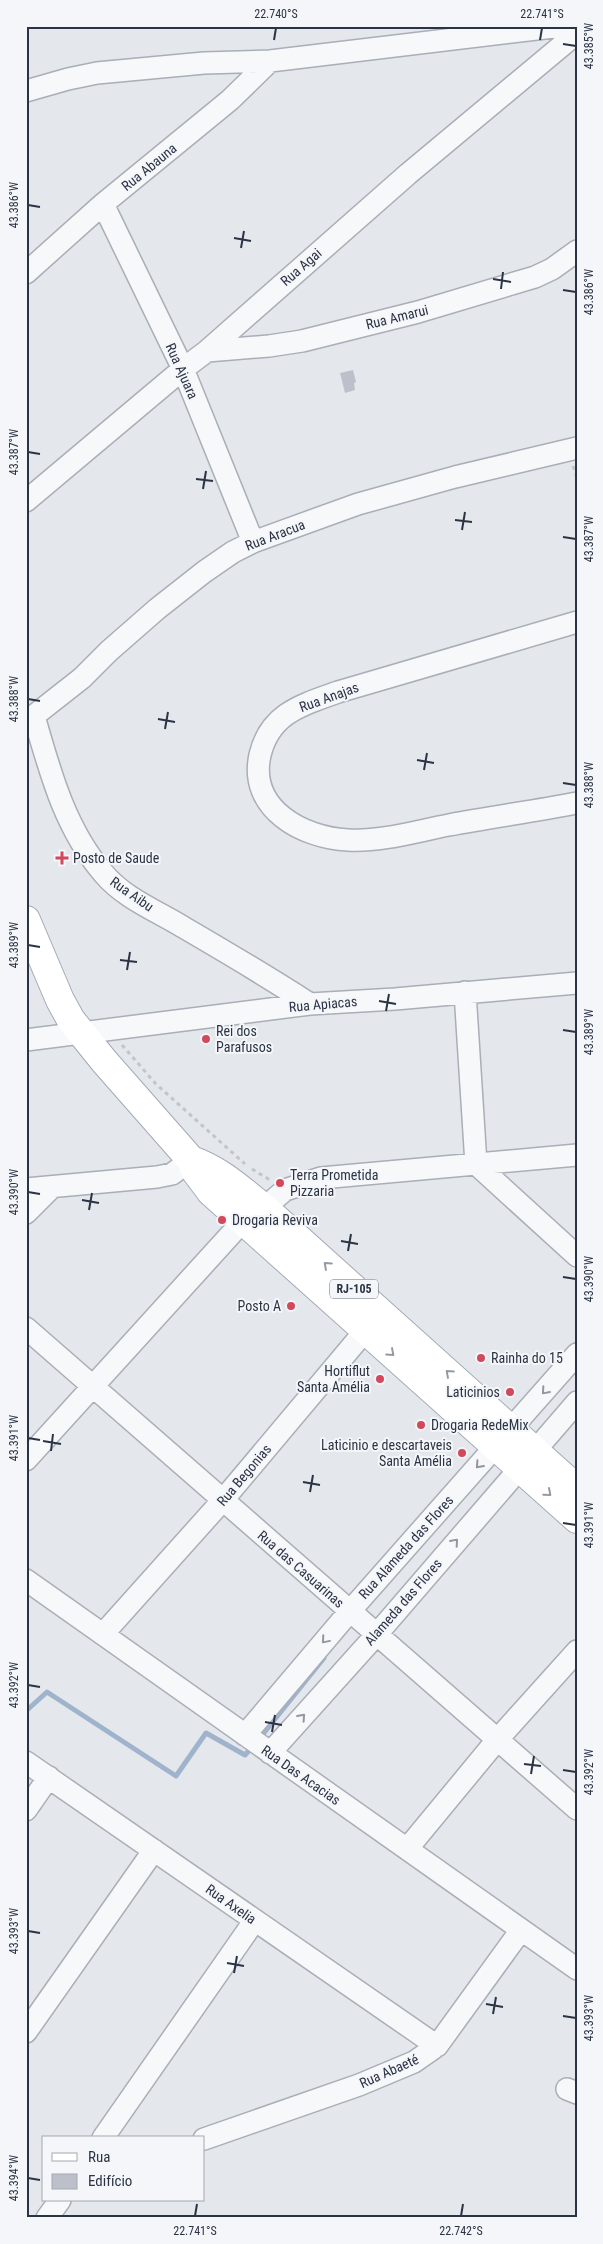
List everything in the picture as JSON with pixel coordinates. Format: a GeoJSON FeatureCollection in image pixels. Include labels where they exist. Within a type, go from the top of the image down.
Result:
{"type":"FeatureCollection","features":[{"type":"Feature","properties":{"kind":"main road","name":"RJ-105"},"geometry":{"type":"LineString","coordinates":[[26,920],[60,1000],[191,1160],[207,1166],[230,1180],[253,1215],[526,1459],[577,1518]]}},
{"type":"Feature","properties":{"kind":"main road","name":"RJ-105"},"geometry":{"type":"LineString","coordinates":[[526,1459],[577,1489]]}},
{"type":"Feature","properties":{"kind":"street"},"geometry":{"type":"LineString","coordinates":[[26,91],[97,73],[204,63],[270,61],[562,26]]}},
{"type":"Feature","properties":{"kind":"street","name":"Rua Agai"},"geometry":{"type":"LineString","coordinates":[[26,501],[183,368],[207,351],[408,174],[577,33]]}},
{"type":"Feature","properties":{"kind":"street","name":"Rua Abauna"},"geometry":{"type":"LineString","coordinates":[[26,273],[103,204],[230,100],[270,61]]}},
{"type":"Feature","properties":{"kind":"street","name":"Rua Ajuara"},"geometry":{"type":"LineString","coordinates":[[103,204],[183,368],[253,542]]}},
{"type":"Feature","properties":{"kind":"street","name":"Rua Amarui"},"geometry":{"type":"LineString","coordinates":[[207,351],[287,344],[418,312],[535,277],[552,270],[577,251]]}},
{"type":"Feature","properties":{"kind":"street","name":"Rua Aracua"},"geometry":{"type":"LineString","coordinates":[[30,719],[82,678],[108,651],[157,609],[204,572],[233,552],[253,542],[358,504],[455,477],[577,448]]}},
{"type":"Feature","properties":{"kind":"street","name":"Rua Anajas"},"geometry":{"type":"LineString","coordinates":[[577,622],[338,692],[307,703],[272,726],[264,739],[260,758],[262,788],[276,812],[296,826],[316,836],[347,840],[390,836],[577,803]]}},
{"type":"Feature","properties":{"kind":"street","name":"Rua Aibu"},"geometry":{"type":"LineString","coordinates":[[30,719],[70,824],[85,849],[105,876],[124,892],[251,966],[310,1004]]}},
{"type":"Feature","properties":{"kind":"street","name":"Rua Apiacas"},"geometry":{"type":"LineString","coordinates":[[86,1033],[310,1004],[395,999],[577,983]]}},
{"type":"Feature","properties":{"kind":"street"},"geometry":{"type":"LineString","coordinates":[[464,992],[476,1164],[577,1256]]}},
{"type":"Feature","properties":{"kind":"street"},"geometry":{"type":"LineString","coordinates":[[26,1040],[86,1033]]}},
{"type":"Feature","properties":{"kind":"street"},"geometry":{"type":"LineString","coordinates":[[26,1460],[253,1215],[285,1190],[321,1178],[577,1155]]}},
{"type":"Feature","properties":{"kind":"street"},"geometry":{"type":"LineString","coordinates":[[26,1189],[157,1177],[172,1174],[191,1160]]}},
{"type":"Feature","properties":{"kind":"street"},"geometry":{"type":"LineString","coordinates":[[26,1213],[52,1187]]}},
{"type":"Feature","properties":{"kind":"street","name":"Rua Begonias"},"geometry":{"type":"LineString","coordinates":[[102,1634],[223,1500],[373,1321]]}},
{"type":"Feature","properties":{"kind":"street","name":"Rua das Casuarinas"},"geometry":{"type":"LineString","coordinates":[[26,1328],[577,1809]]}},
{"type":"Feature","properties":{"kind":"street","name":"Rua Alameda das Flores"},"geometry":{"type":"LineString","coordinates":[[246,1735],[350,1611],[577,1354]]}},
{"type":"Feature","properties":{"kind":"street","name":"Alameda das Flores"},"geometry":{"type":"LineString","coordinates":[[270,1753],[377,1634],[577,1402]]}},
{"type":"Feature","properties":{"kind":"street","name":"Rua Das Acacias"},"geometry":{"type":"LineString","coordinates":[[26,1580],[577,1969]]}},
{"type":"Feature","properties":{"kind":"street"},"geometry":{"type":"LineString","coordinates":[[407,1849],[497,1740],[577,1651]]}},
{"type":"Feature","properties":{"kind":"street","name":"Rua Axelia"},"geometry":{"type":"LineString","coordinates":[[26,1762],[437,2046]]}},
{"type":"Feature","properties":{"kind":"street"},"geometry":{"type":"LineString","coordinates":[[26,1810],[49,1777]]}},
{"type":"Feature","properties":{"kind":"street"},"geometry":{"type":"LineString","coordinates":[[26,2032],[154,1850]]}},
{"type":"Feature","properties":{"kind":"street"},"geometry":{"type":"LineString","coordinates":[[104,2136],[254,1920]]}},
{"type":"Feature","properties":{"kind":"street","name":"Rua Abaeté"},"geometry":{"type":"LineString","coordinates":[[205,2139],[392,2072],[414,2062],[437,2046],[521,1930]]}},
{"type":"Feature","properties":{"kind":"street"},"geometry":{"type":"LineString","coordinates":[[47,2218],[59,2202]]}},
{"type":"Feature","properties":{"kind":"path"},"geometry":{"type":"LineString","coordinates":[[86,1033],[156,1084],[206,1131],[249,1167],[285,1190]]}},
{"type":"Feature","properties":{"kind":"building"},"geometry":{"type":"Polygon","coordinates":[[[353,370],[356,382],[354,383],[355,390],[345,393],[340,373],[353,370]]]}},
{"type":"Feature","properties":{"kind":"waterway"},"geometry":{"type":"LineString","coordinates":[[259,1739],[324,1658]]}},
{"type":"Feature","properties":{"kind":"waterway"},"geometry":{"type":"LineString","coordinates":[[26,1711],[47,1692],[176,1776],[206,1733],[245,1755],[254,1745]]}},
{"type":"Feature","properties":{"kind":"place","name":"Posto de Saude"},"geometry":{"type":"Point","coordinates":[62,858]}},
{"type":"Feature","properties":{"kind":"place","name":"Rei dos Parafusos"},"geometry":{"type":"Point","coordinates":[206,1039]}},
{"type":"Feature","properties":{"kind":"place","name":"Terra Prometida Pizzaria"},"geometry":{"type":"Point","coordinates":[280,1183]}},
{"type":"Feature","properties":{"kind":"place","name":"Drogaria Reviva"},"geometry":{"type":"Point","coordinates":[222,1220]}},
{"type":"Feature","properties":{"kind":"place","name":"Posto A"},"geometry":{"type":"Point","coordinates":[291,1306]}},
{"type":"Feature","properties":{"kind":"place","name":"Rainha do 15"},"geometry":{"type":"Point","coordinates":[481,1358]}},
{"type":"Feature","properties":{"kind":"place","name":"Hortiflut Santa Amélia"},"geometry":{"type":"Point","coordinates":[380,1379]}},
{"type":"Feature","properties":{"kind":"place","name":"Laticinios"},"geometry":{"type":"Point","coordinates":[510,1392]}},
{"type":"Feature","properties":{"kind":"place","name":"Drogaria RedeMix"},"geometry":{"type":"Point","coordinates":[421,1425]}},
{"type":"Feature","properties":{"kind":"place","name":"Laticinio e descartaveis Santa Amélia"},"geometry":{"type":"Point","coordinates":[462,1453]}}]}
